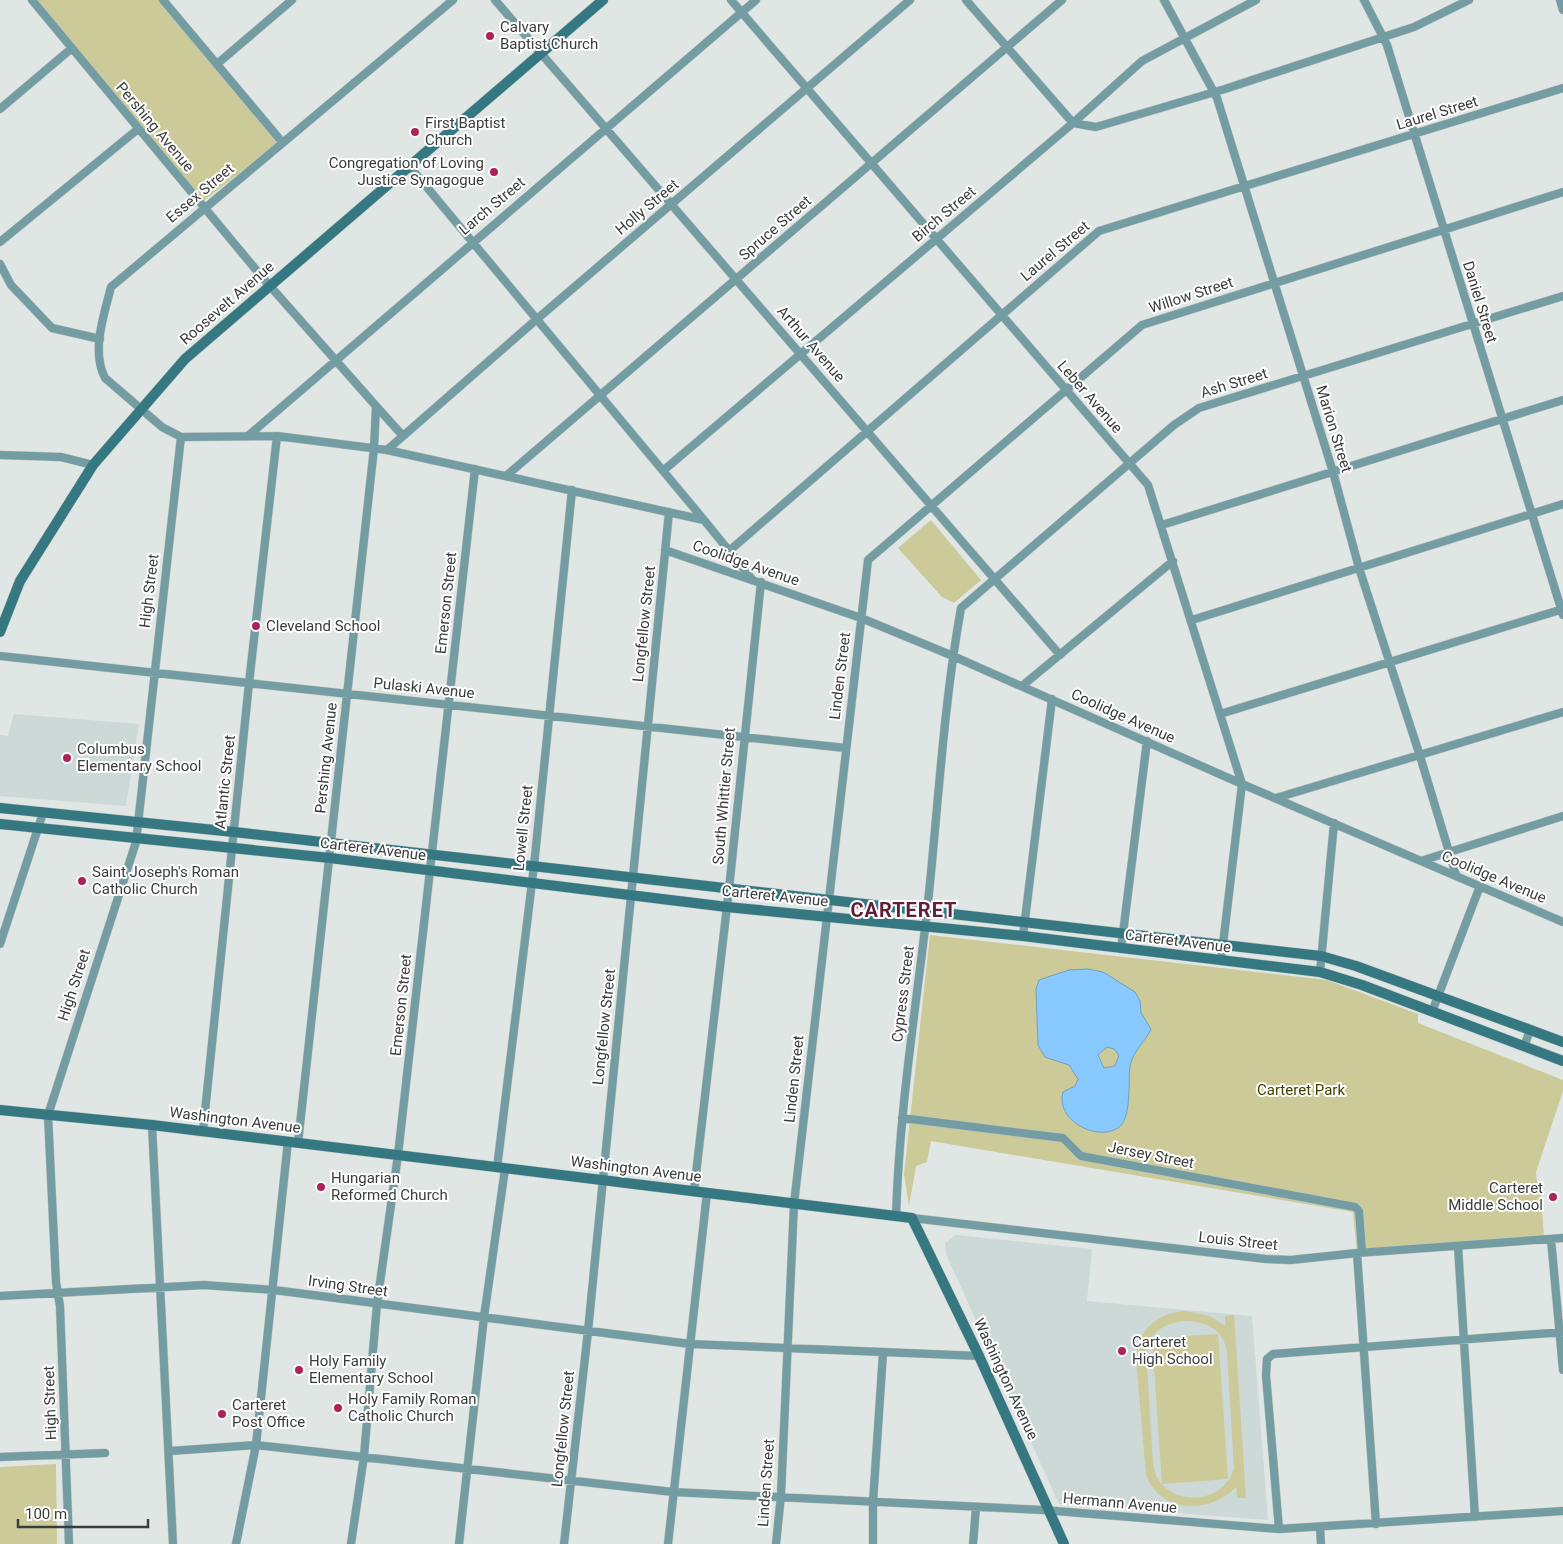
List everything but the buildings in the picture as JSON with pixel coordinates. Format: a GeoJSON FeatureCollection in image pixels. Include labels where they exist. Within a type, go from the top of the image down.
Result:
{"type":"FeatureCollection","features":[{"type":"Feature","properties":{"kind":"street","name":"Pershing Avenue"},"geometry":{"type":"LineString","coordinates":[[32,0],[204,208],[402,436]]}},
{"type":"Feature","properties":{"kind":"street"},"geometry":{"type":"LineString","coordinates":[[163,0],[282,142]]}},
{"type":"Feature","properties":{"kind":"street"},"geometry":{"type":"LineString","coordinates":[[217,64],[292,0]]}},
{"type":"Feature","properties":{"kind":"street","name":"Essex Street"},"geometry":{"type":"LineString","coordinates":[[180,437],[167,431],[105,378],[100,368],[100,339],[111,287],[453,0]]}},
{"type":"Feature","properties":{"kind":"street","name":"Arthur Avenue"},"geometry":{"type":"LineString","coordinates":[[495,0],[1060,655]]}},
{"type":"Feature","properties":{"kind":"street","name":"Roosevelt Avenue"},"geometry":{"type":"LineString","coordinates":[[0,632],[20,581],[93,465],[133,418],[143,410],[185,359],[603,0]]}},
{"type":"Feature","properties":{"kind":"street","name":"Leber Avenue"},"geometry":{"type":"LineString","coordinates":[[731,0],[938,238],[1148,485],[1162,524],[1242,784]]}},
{"type":"Feature","properties":{"kind":"street","name":"Larch Street"},"geometry":{"type":"LineString","coordinates":[[248,436],[756,0]]}},
{"type":"Feature","properties":{"kind":"street","name":"Holly Street"},"geometry":{"type":"LineString","coordinates":[[387,450],[910,0]]}},
{"type":"Feature","properties":{"kind":"street"},"geometry":{"type":"LineString","coordinates":[[966,0],[1073,123],[1096,127],[1384,38],[1414,27],[1469,0]]}},
{"type":"Feature","properties":{"kind":"street","name":"Spruce Street"},"geometry":{"type":"LineString","coordinates":[[506,476],[1062,0]]}},
{"type":"Feature","properties":{"kind":"street","name":"Marion Street"},"geometry":{"type":"LineString","coordinates":[[1164,0],[1212,92],[1217,98],[1333,472],[1359,568],[1420,756],[1456,875]]}},
{"type":"Feature","properties":{"kind":"street","name":"Birch Street"},"geometry":{"type":"LineString","coordinates":[[664,470],[1073,123],[1142,61],[1256,0]]}},
{"type":"Feature","properties":{"kind":"street","name":"Daniel Street"},"geometry":{"type":"LineString","coordinates":[[1364,0],[1384,38],[1416,135],[1443,230],[1533,513],[1562,611]]}},
{"type":"Feature","properties":{"kind":"street"},"geometry":{"type":"LineString","coordinates":[[1560,0],[1563,10]]}},
{"type":"Feature","properties":{"kind":"street"},"geometry":{"type":"LineString","coordinates":[[0,109],[72,48]]}},
{"type":"Feature","properties":{"kind":"street","name":"Laurel Street"},"geometry":{"type":"LineString","coordinates":[[729,551],[1099,231],[1416,135],[1563,88]]}},
{"type":"Feature","properties":{"kind":"street"},"geometry":{"type":"LineString","coordinates":[[0,242],[138,129]]}},
{"type":"Feature","properties":{"kind":"street"},"geometry":{"type":"LineString","coordinates":[[410,167],[664,470],[751,578]]}},
{"type":"Feature","properties":{"kind":"street","name":"Willow Street"},"geometry":{"type":"LineString","coordinates":[[860,618],[868,560],[1142,325],[1273,282],[1563,192]]}},
{"type":"Feature","properties":{"kind":"street"},"geometry":{"type":"LineString","coordinates":[[0,264],[11,285],[52,328],[100,339]]}},
{"type":"Feature","properties":{"kind":"street","name":"Ash Street"},"geometry":{"type":"LineString","coordinates":[[953,656],[962,608],[1174,425],[1199,408],[1563,296]]}},
{"type":"Feature","properties":{"kind":"street"},"geometry":{"type":"LineString","coordinates":[[1162,524],[1563,400]]}},
{"type":"Feature","properties":{"kind":"street","name":"Pershing Avenue"},"geometry":{"type":"LineString","coordinates":[[236,1544],[256,1445],[274,1290],[330,858],[374,448],[376,406]]}},
{"type":"Feature","properties":{"kind":"street"},"geometry":{"type":"LineString","coordinates":[[180,437],[277,436],[387,450],[704,520]]}},
{"type":"Feature","properties":{"kind":"street","name":"Atlantic Street"},"geometry":{"type":"LineString","coordinates":[[203,1131],[249,683],[277,436]]}},
{"type":"Feature","properties":{"kind":"street","name":"High Street"},"geometry":{"type":"LineString","coordinates":[[69,1544],[48,1115],[136,837],[180,437]]}},
{"type":"Feature","properties":{"kind":"street"},"geometry":{"type":"LineString","coordinates":[[0,454],[61,457],[93,465]]}},
{"type":"Feature","properties":{"kind":"street","name":"Emerson Street"},"geometry":{"type":"LineString","coordinates":[[351,1544],[364,1456],[377,1304],[398,1155],[475,469]]}},
{"type":"Feature","properties":{"kind":"street","name":"Lowell Street"},"geometry":{"type":"LineString","coordinates":[[459,1544],[469,1469],[534,866],[572,490]]}},
{"type":"Feature","properties":{"kind":"street"},"geometry":{"type":"LineString","coordinates":[[1192,620],[1563,504]]}},
{"type":"Feature","properties":{"kind":"street","name":"Longfellow Street"},"geometry":{"type":"LineString","coordinates":[[564,1544],[588,1331],[669,512]]}},
{"type":"Feature","properties":{"kind":"street","name":"Coolidge Avenue"},"geometry":{"type":"LineString","coordinates":[[665,550],[751,578],[860,618],[953,656],[1242,784],[1563,922]]}},
{"type":"Feature","properties":{"kind":"street"},"geometry":{"type":"LineString","coordinates":[[1022,686],[1173,561]]}},
{"type":"Feature","properties":{"kind":"street","name":"South Whittier Street"},"geometry":{"type":"LineString","coordinates":[[694,1191],[729,889],[743,737],[761,582]]}},
{"type":"Feature","properties":{"kind":"street"},"geometry":{"type":"LineString","coordinates":[[1220,714],[1562,611]]}},
{"type":"Feature","properties":{"kind":"street","name":"Linden Street"},"geometry":{"type":"LineString","coordinates":[[776,1544],[788,1348],[794,1204],[860,618]]}},
{"type":"Feature","properties":{"kind":"street","name":"Pulaski Avenue"},"geometry":{"type":"LineString","coordinates":[[0,656],[845,748]]}},
{"type":"Feature","properties":{"kind":"street","name":"Cypress Street"},"geometry":{"type":"LineString","coordinates":[[896,1216],[902,1118],[927,912],[953,656]]}},
{"type":"Feature","properties":{"kind":"street"},"geometry":{"type":"LineString","coordinates":[[1023,936],[1052,699]]}},
{"type":"Feature","properties":{"kind":"street"},"geometry":{"type":"LineString","coordinates":[[1276,798],[1563,712]]}},
{"type":"Feature","properties":{"kind":"street"},"geometry":{"type":"LineString","coordinates":[[1121,949],[1147,741]]}},
{"type":"Feature","properties":{"kind":"street"},"geometry":{"type":"LineString","coordinates":[[1221,961],[1242,784]]}},
{"type":"Feature","properties":{"kind":"street","name":"Carteret Avenue"},"geometry":{"type":"LineString","coordinates":[[0,808],[234,832],[1321,956],[1356,966],[1438,995],[1563,1042]]}},
{"type":"Feature","properties":{"kind":"street"},"geometry":{"type":"LineString","coordinates":[[0,944],[43,813]]}},
{"type":"Feature","properties":{"kind":"street"},"geometry":{"type":"LineString","coordinates":[[1421,861],[1563,816]]}},
{"type":"Feature","properties":{"kind":"street"},"geometry":{"type":"LineString","coordinates":[[1320,972],[1334,823]]}},
{"type":"Feature","properties":{"kind":"street","name":"Carteret Avenue"},"geometry":{"type":"LineString","coordinates":[[0,824],[330,858],[727,907],[1023,936],[1329,973],[1563,1061]]}},
{"type":"Feature","properties":{"kind":"street"},"geometry":{"type":"LineString","coordinates":[[1432,1012],[1480,886]]}},
{"type":"Feature","properties":{"kind":"street"},"geometry":{"type":"LineString","coordinates":[[1524,1047],[1530,1030]]}},
{"type":"Feature","properties":{"kind":"street","name":"Washington Avenue"},"geometry":{"type":"LineString","coordinates":[[0,1110],[203,1131],[912,1218],[979,1356],[1064,1544]]}},
{"type":"Feature","properties":{"kind":"street","name":"Jersey Street"},"geometry":{"type":"LineString","coordinates":[[902,1118],[1063,1138],[1081,1156],[1355,1207],[1359,1211],[1363,1346],[1376,1524]]}},
{"type":"Feature","properties":{"kind":"street"},"geometry":{"type":"LineString","coordinates":[[152,1125],[174,1544]]}},
{"type":"Feature","properties":{"kind":"street"},"geometry":{"type":"LineString","coordinates":[[668,1544],[707,1193]]}},
{"type":"Feature","properties":{"kind":"street","name":"Louis Street"},"geometry":{"type":"LineString","coordinates":[[912,1218],[1266,1259],[1291,1260],[1359,1252],[1563,1238]]}},
{"type":"Feature","properties":{"kind":"street"},"geometry":{"type":"LineString","coordinates":[[1551,1239],[1563,1370]]}},
{"type":"Feature","properties":{"kind":"street"},"geometry":{"type":"LineString","coordinates":[[1458,1246],[1475,1517]]}},
{"type":"Feature","properties":{"kind":"street","name":"Irving Street"},"geometry":{"type":"LineString","coordinates":[[0,1296],[215,1285],[274,1290],[690,1344],[979,1356]]}},
{"type":"Feature","properties":{"kind":"street"},"geometry":{"type":"LineString","coordinates":[[1280,1529],[1266,1375],[1267,1359],[1272,1354],[1561,1332]]}},
{"type":"Feature","properties":{"kind":"street"},"geometry":{"type":"LineString","coordinates":[[873,1544],[873,1502],[883,1352]]}},
{"type":"Feature","properties":{"kind":"street","name":"Hermann Avenue"},"geometry":{"type":"LineString","coordinates":[[170,1451],[256,1445],[364,1456],[571,1482],[674,1492],[1049,1511],[1280,1529],[1320,1528],[1563,1510]]}},
{"type":"Feature","properties":{"kind":"street"},"geometry":{"type":"LineString","coordinates":[[0,1457],[105,1453]]}},
{"type":"Feature","properties":{"kind":"street"},"geometry":{"type":"LineString","coordinates":[[973,1544],[976,1507]]}},
{"type":"Feature","properties":{"kind":"street"},"geometry":{"type":"LineString","coordinates":[[1320,1528],[1321,1544]]}},
{"type":"Feature","properties":{"kind":"shaded area","name":"Columbus Elementary School"},"geometry":{"type":"Polygon","coordinates":[[[14,714],[139,724],[126,806],[0,796],[0,735],[8,736],[14,714]]]}},
{"type":"Feature","properties":{"kind":"shaded area","name":"Carteret High School"},"geometry":{"type":"Polygon","coordinates":[[[956,1235],[1092,1249],[1087,1301],[1252,1316],[1268,1520],[1059,1504],[946,1254],[945,1243],[956,1235]]]}},
{"type":"Feature","properties":{"kind":"green space"},"geometry":{"type":"Polygon","coordinates":[[[31,0],[166,0],[282,140],[201,203],[31,0]]]}},
{"type":"Feature","properties":{"kind":"green space"},"geometry":{"type":"Polygon","coordinates":[[[931,520],[981,580],[954,603],[942,597],[898,548],[931,520]]]}},
{"type":"Feature","properties":{"kind":"green space","name":"Carteret Park"},"geometry":{"type":"Polygon","coordinates":[[[930,935],[1327,980],[1418,1014],[1418,1023],[1563,1080],[1563,1091],[1536,1172],[1537,1182],[1540,1182],[1544,1238],[1357,1254],[1353,1212],[931,1141],[927,1162],[916,1166],[909,1206],[904,1174],[930,935]]]}},
{"type":"Feature","properties":{"kind":"green space"},"geometry":{"type":"Polygon","coordinates":[[[1185,1311],[1210,1316],[1225,1326],[1225,1316],[1234,1315],[1246,1498],[1237,1498],[1236,1487],[1226,1496],[1213,1502],[1187,1506],[1174,1503],[1162,1497],[1153,1488],[1146,1475],[1136,1359],[1137,1349],[1140,1340],[1150,1325],[1157,1319],[1175,1312],[1185,1311]],[[1191,1321],[1176,1322],[1160,1329],[1151,1337],[1146,1349],[1153,1464],[1158,1478],[1167,1489],[1178,1495],[1192,1498],[1218,1491],[1228,1481],[1234,1468],[1225,1344],[1222,1337],[1212,1328],[1205,1324],[1191,1321]]]}},
{"type":"Feature","properties":{"kind":"green space"},"geometry":{"type":"Polygon","coordinates":[[[1218,1334],[1228,1479],[1162,1484],[1152,1338],[1218,1334]]]}},
{"type":"Feature","properties":{"kind":"green space"},"geometry":{"type":"Polygon","coordinates":[[[56,1464],[57,1544],[0,1544],[0,1467],[56,1464]]]}},
{"type":"Feature","properties":{"kind":"water"},"geometry":{"type":"Polygon","coordinates":[[[1088,969],[1103,972],[1135,992],[1140,1001],[1141,1013],[1151,1029],[1136,1051],[1130,1066],[1126,1117],[1118,1128],[1109,1132],[1088,1130],[1071,1119],[1065,1111],[1062,1102],[1063,1092],[1075,1086],[1078,1079],[1069,1065],[1045,1057],[1038,1045],[1036,989],[1039,980],[1069,970],[1088,969]],[[1107,1047],[1098,1055],[1104,1068],[1115,1066],[1119,1055],[1114,1049],[1107,1047]]]}},
{"type":"Feature","properties":{"kind":"place","name":"Calvary Baptist Church"},"geometry":{"type":"Point","coordinates":[490,36]}},
{"type":"Feature","properties":{"kind":"place","name":"First Baptist Church"},"geometry":{"type":"Point","coordinates":[415,132]}},
{"type":"Feature","properties":{"kind":"place","name":"Congregation of Loving Justice Synagogue"},"geometry":{"type":"Point","coordinates":[494,172]}},
{"type":"Feature","properties":{"kind":"place","name":"Cleveland School"},"geometry":{"type":"Point","coordinates":[256,626]}},
{"type":"Feature","properties":{"kind":"place","name":"Columbus Elementary School"},"geometry":{"type":"Point","coordinates":[67,758]}},
{"type":"Feature","properties":{"kind":"place","name":"Saint Joseph's Roman Catholic Church"},"geometry":{"type":"Point","coordinates":[82,881]}},
{"type":"Feature","properties":{"kind":"place","name":"Hungarian Reformed Church"},"geometry":{"type":"Point","coordinates":[321,1187]}},
{"type":"Feature","properties":{"kind":"place","name":"Carteret Middle School"},"geometry":{"type":"Point","coordinates":[1553,1197]}},
{"type":"Feature","properties":{"kind":"place","name":"Carteret High School"},"geometry":{"type":"Point","coordinates":[1122,1351]}},
{"type":"Feature","properties":{"kind":"place","name":"Holy Family Elementary School"},"geometry":{"type":"Point","coordinates":[299,1370]}},
{"type":"Feature","properties":{"kind":"place","name":"Holy Family Roman Catholic Church"},"geometry":{"type":"Point","coordinates":[338,1408]}},
{"type":"Feature","properties":{"kind":"place","name":"Carteret Post Office"},"geometry":{"type":"Point","coordinates":[222,1414]}},
{"type":"Feature","properties":{"kind":"district","name":"CARTERET"},"geometry":{"type":"Point","coordinates":[904,910]}}]}
